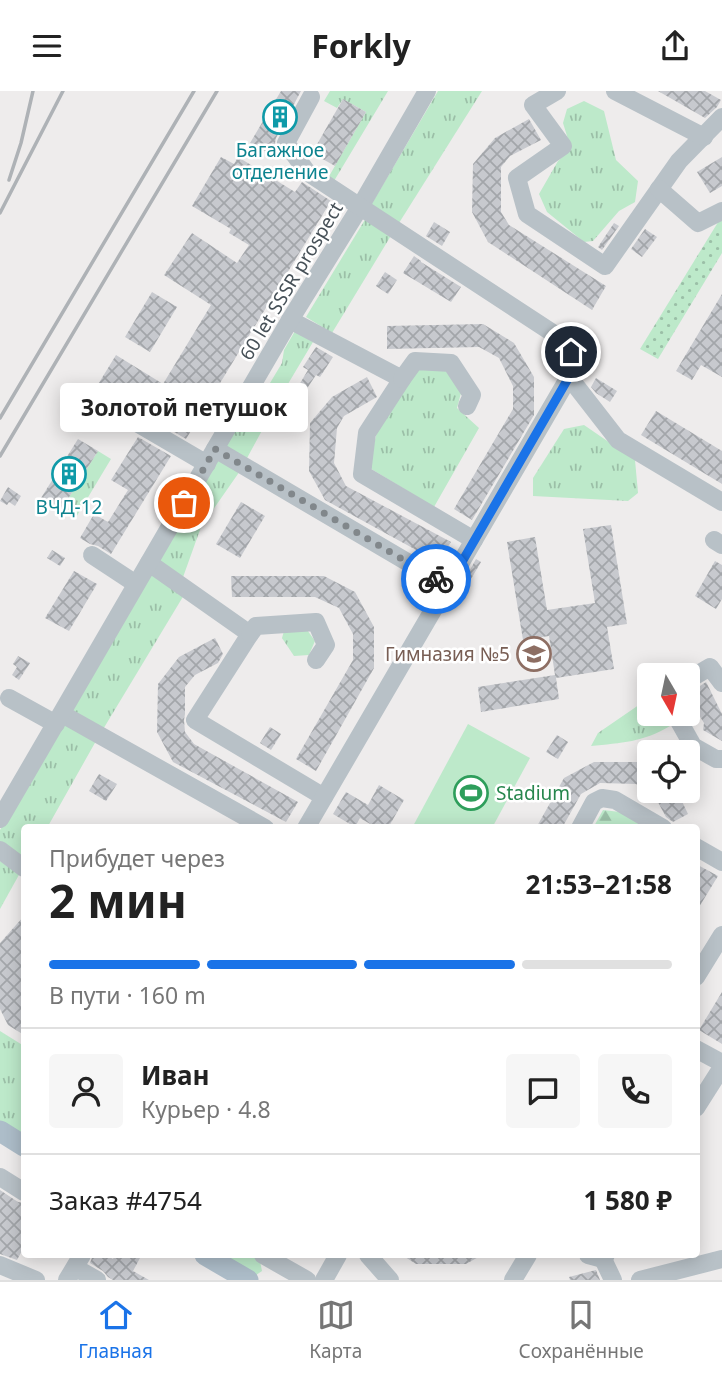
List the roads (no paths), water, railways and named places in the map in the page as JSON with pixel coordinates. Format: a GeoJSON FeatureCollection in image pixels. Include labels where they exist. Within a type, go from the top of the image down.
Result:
{"type":"FeatureCollection","features":[{"type":"Feature","properties":{"kind":"main road"},"geometry":{"type":"LineString","coordinates":[[210,1258],[247,1280]]}},
{"type":"Feature","properties":{"kind":"street","name":"60 let SSSR prospect"},"geometry":{"type":"LineString","coordinates":[[0,819],[426,91]]}},
{"type":"Feature","properties":{"kind":"street"},"geometry":{"type":"LineString","coordinates":[[557,91],[533,105],[563,146],[517,178],[527,214],[605,266],[679,162],[722,117]]}},
{"type":"Feature","properties":{"kind":"street"},"geometry":{"type":"LineString","coordinates":[[615,91],[704,137]]}},
{"type":"Feature","properties":{"kind":"street"},"geometry":{"type":"LineString","coordinates":[[308,824],[569,377],[571,352],[568,343],[307,172],[286,143],[311,97]]}},
{"type":"Feature","properties":{"kind":"street"},"geometry":{"type":"LineString","coordinates":[[659,189],[698,223],[722,211]]}},
{"type":"Feature","properties":{"kind":"street"},"geometry":{"type":"LineString","coordinates":[[290,320],[402,379]]}},
{"type":"Feature","properties":{"kind":"street"},"geometry":{"type":"LineString","coordinates":[[467,406],[472,395],[451,363],[415,361],[367,433],[362,474],[474,540]]}},
{"type":"Feature","properties":{"kind":"street"},"geometry":{"type":"LineString","coordinates":[[569,377],[618,440],[722,502]]}},
{"type":"Feature","properties":{"kind":"street"},"geometry":{"type":"LineString","coordinates":[[89,395],[211,456],[448,586]]}},
{"type":"Feature","properties":{"kind":"street"},"geometry":{"type":"LineString","coordinates":[[92,555],[136,584]]}},
{"type":"Feature","properties":{"kind":"street"},"geometry":{"type":"LineString","coordinates":[[149,563],[250,634]]}},
{"type":"Feature","properties":{"kind":"street"},"geometry":{"type":"LineString","coordinates":[[316,660],[326,645],[316,622],[256,626],[195,720],[324,797]]}},
{"type":"Feature","properties":{"kind":"street"},"geometry":{"type":"LineString","coordinates":[[700,673],[710,667],[722,683]]}},
{"type":"Feature","properties":{"kind":"street"},"geometry":{"type":"LineString","coordinates":[[9,698],[59,719],[257,824]]}},
{"type":"Feature","properties":{"kind":"street"},"geometry":{"type":"LineString","coordinates":[[681,726],[692,746],[716,759],[722,759]]}},
{"type":"Feature","properties":{"kind":"street"},"geometry":{"type":"LineString","coordinates":[[582,824],[594,802],[602,798],[615,800],[656,824]]}},
{"type":"Feature","properties":{"kind":"street"},"geometry":{"type":"LineString","coordinates":[[700,849],[722,862]]}},
{"type":"Feature","properties":{"kind":"street"},"geometry":{"type":"LineString","coordinates":[[0,850],[21,866]]}},
{"type":"Feature","properties":{"kind":"street"},"geometry":{"type":"LineString","coordinates":[[700,971],[722,935]]}},
{"type":"Feature","properties":{"kind":"street"},"geometry":{"type":"LineString","coordinates":[[700,1051],[722,1065],[700,1101]]}},
{"type":"Feature","properties":{"kind":"street"},"geometry":{"type":"LineString","coordinates":[[0,1177],[21,1190]]}},
{"type":"Feature","properties":{"kind":"street"},"geometry":{"type":"LineString","coordinates":[[268,1258],[307,1280]]}},
{"type":"Feature","properties":{"kind":"street"},"geometry":{"type":"LineString","coordinates":[[324,1280],[336,1258]]}},
{"type":"Feature","properties":{"kind":"street"},"geometry":{"type":"LineString","coordinates":[[371,1258],[390,1280]]}},
{"type":"Feature","properties":{"kind":"street"},"geometry":{"type":"LineString","coordinates":[[513,1280],[526,1258]]}},
{"type":"Feature","properties":{"kind":"street"},"geometry":{"type":"LineString","coordinates":[[600,1258],[613,1280]]}},
{"type":"Feature","properties":{"kind":"street"},"geometry":{"type":"LineString","coordinates":[[640,1280],[722,1259]]}},
{"type":"Feature","properties":{"kind":"street"},"geometry":{"type":"LineString","coordinates":[[0,1265],[36,1280]]}},
{"type":"Feature","properties":{"kind":"street"},"geometry":{"type":"LineString","coordinates":[[66,1280],[87,1269]]}},
{"type":"Feature","properties":{"kind":"railway"},"geometry":{"type":"LineString","coordinates":[[9,180],[33,91]]}},
{"type":"Feature","properties":{"kind":"railway"},"geometry":{"type":"LineString","coordinates":[[0,213],[63,91]]}},
{"type":"Feature","properties":{"kind":"railway"},"geometry":{"type":"LineString","coordinates":[[0,418],[194,91]]}},
{"type":"Feature","properties":{"kind":"railway"},"geometry":{"type":"LineString","coordinates":[[0,456],[217,91]]}},
{"type":"Feature","properties":{"kind":"place","name":"Багажное отделение"},"geometry":{"type":"Point","coordinates":[280,117]}},
{"type":"Feature","properties":{"kind":"place","name":"ВЧД-12"},"geometry":{"type":"Point","coordinates":[69,474]}},
{"type":"Feature","properties":{"kind":"place","name":"Золотой петушок"},"geometry":{"type":"Point","coordinates":[184,503]}},
{"type":"Feature","properties":{"kind":"place","name":"Гимназия №5"},"geometry":{"type":"Point","coordinates":[534,654]}},
{"type":"Feature","properties":{"kind":"place","name":"Stadium"},"geometry":{"type":"Point","coordinates":[471,793]}}]}
